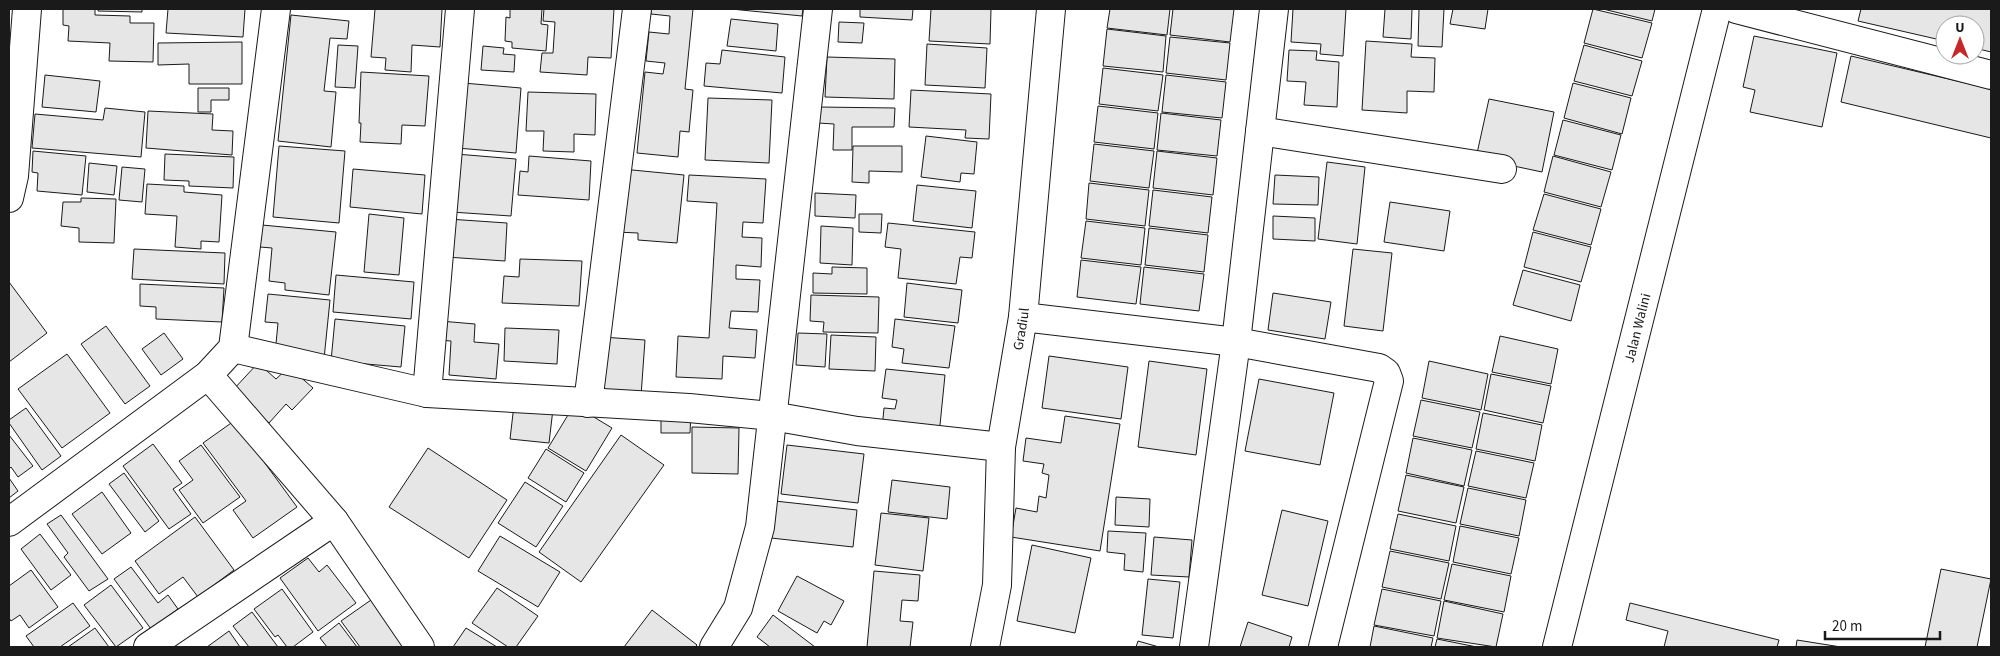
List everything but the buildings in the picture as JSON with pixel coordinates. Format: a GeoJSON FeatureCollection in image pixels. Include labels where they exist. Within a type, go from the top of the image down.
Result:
{"type":"FeatureCollection","features":[{"type":"Feature","properties":{"kind":"street"},"geometry":{"type":"LineString","coordinates":[[9,198],[14,176],[27,9]]}},
{"type":"Feature","properties":{"kind":"street"},"geometry":{"type":"LineString","coordinates":[[9,522],[208,376],[233,348],[276,9]]}},
{"type":"Feature","properties":{"kind":"street"},"geometry":{"type":"LineString","coordinates":[[427,393],[460,9]]}},
{"type":"Feature","properties":{"kind":"street"},"geometry":{"type":"LineString","coordinates":[[588,403],[637,9]]}},
{"type":"Feature","properties":{"kind":"street"},"geometry":{"type":"LineString","coordinates":[[714,647],[738,608],[760,527],[818,9]]}},
{"type":"Feature","properties":{"kind":"street","name":"Gradiul"},"geometry":{"type":"LineString","coordinates":[[985,647],[996,585],[1001,447],[1023,317],[1051,9]]}},
{"type":"Feature","properties":{"kind":"street"},"geometry":{"type":"LineString","coordinates":[[1194,647],[1236,342],[1274,9]]}},
{"type":"Feature","properties":{"kind":"street","name":"Jalan Walini"},"geometry":{"type":"LineString","coordinates":[[1557,647],[1717,9]]}},
{"type":"Feature","properties":{"kind":"street"},"geometry":{"type":"LineString","coordinates":[[1736,9],[1991,75]]}},
{"type":"Feature","properties":{"kind":"street"},"geometry":{"type":"LineString","coordinates":[[1260,131],[1502,169]]}},
{"type":"Feature","properties":{"kind":"street"},"geometry":{"type":"LineString","coordinates":[[1023,317],[1236,342],[1379,368],[1386,373],[1389,380],[1323,647]]}},
{"type":"Feature","properties":{"kind":"street"},"geometry":{"type":"LineString","coordinates":[[233,348],[427,393],[689,408],[772,416],[857,432],[1001,447]]}},
{"type":"Feature","properties":{"kind":"street"},"geometry":{"type":"LineString","coordinates":[[208,376],[334,521],[420,647]]}},
{"type":"Feature","properties":{"kind":"street"},"geometry":{"type":"LineString","coordinates":[[148,647],[334,521]]}}]}
